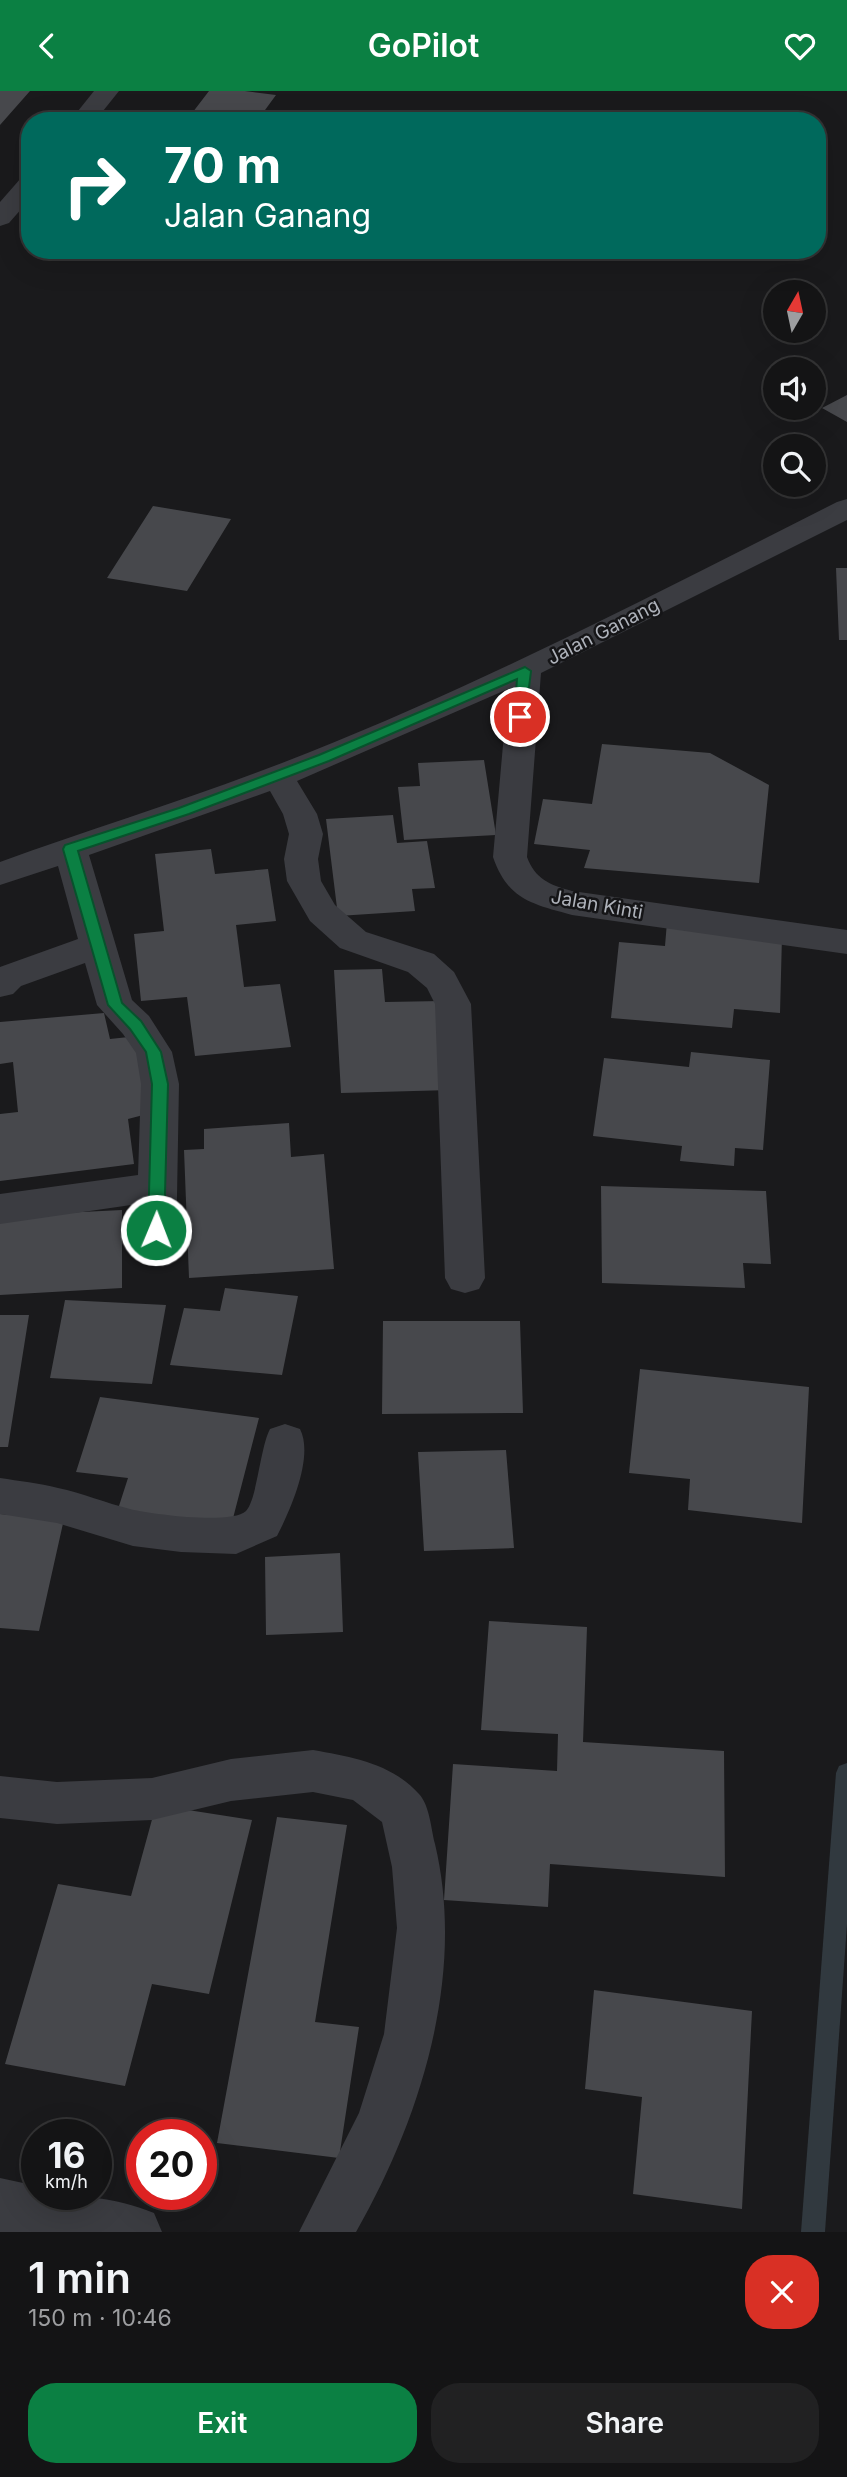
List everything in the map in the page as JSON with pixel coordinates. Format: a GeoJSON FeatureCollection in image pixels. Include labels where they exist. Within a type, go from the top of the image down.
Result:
{"type":"FeatureCollection","features":[{"type":"Feature","properties":{"kind":"street"},"geometry":{"type":"LineString","coordinates":[[90,112],[107,91]]}},
{"type":"Feature","properties":{"kind":"street"},"geometry":{"type":"LineString","coordinates":[[0,218],[21,194]]}},
{"type":"Feature","properties":{"kind":"street","name":"Jalan Ganang"},"geometry":{"type":"LineString","coordinates":[[0,874],[277,776],[525,671],[847,508]]}},
{"type":"Feature","properties":{"kind":"street","name":"Jalan Kinti"},"geometry":{"type":"LineString","coordinates":[[525,671],[510,857],[516,876],[536,893],[572,902],[847,941]]}},
{"type":"Feature","properties":{"kind":"street"},"geometry":{"type":"LineString","coordinates":[[277,776],[300,814],[306,834],[301,859],[304,881],[322,913],[353,940],[421,963],[441,981],[453,1004],[465,1277]]}},
{"type":"Feature","properties":{"kind":"street"},"geometry":{"type":"LineString","coordinates":[[70,849],[115,1005],[136,1025],[154,1052],[160,1084],[156,1252]]}},
{"type":"Feature","properties":{"kind":"street"},"geometry":{"type":"LineString","coordinates":[[0,985],[8,977],[98,945]]}},
{"type":"Feature","properties":{"kind":"street"},"geometry":{"type":"LineString","coordinates":[[0,1209],[157,1187]]}},
{"type":"Feature","properties":{"kind":"street"},"geometry":{"type":"LineString","coordinates":[[0,1496],[57,1505],[133,1528],[181,1534],[236,1536],[262,1523],[273,1499],[285,1441]]}},
{"type":"Feature","properties":{"kind":"street"},"geometry":{"type":"LineString","coordinates":[[0,1797],[57,1803],[152,1799],[231,1780],[313,1771],[365,1781],[403,1809],[416,1867],[422,1928],[409,2034],[383,2118],[351,2189],[326,2232]]}},
{"type":"Feature","properties":{"kind":"street"},"geometry":{"type":"LineString","coordinates":[[0,2206],[135,2232]]}},
{"type":"Feature","properties":{"kind":"building"},"geometry":{"type":"Polygon","coordinates":[[[0,91],[30,91],[0,125],[0,91]]]}},
{"type":"Feature","properties":{"kind":"building"},"geometry":{"type":"Polygon","coordinates":[[[209,91],[245,91],[276,95],[264,112],[193,112],[209,91]]]}},
{"type":"Feature","properties":{"kind":"building"},"geometry":{"type":"Polygon","coordinates":[[[847,395],[847,422],[826,410],[826,406],[847,395]]]}},
{"type":"Feature","properties":{"kind":"building"},"geometry":{"type":"Polygon","coordinates":[[[153,506],[231,519],[187,591],[107,578],[153,506]]]}},
{"type":"Feature","properties":{"kind":"building"},"geometry":{"type":"Polygon","coordinates":[[[836,568],[847,568],[847,640],[839,640],[836,568]]]}},
{"type":"Feature","properties":{"kind":"building"},"geometry":{"type":"Polygon","coordinates":[[[602,744],[710,753],[769,785],[759,883],[584,868],[590,850],[534,844],[543,799],[592,804],[602,744]]]}},
{"type":"Feature","properties":{"kind":"building"},"geometry":{"type":"Polygon","coordinates":[[[484,760],[496,835],[404,840],[398,787],[420,786],[418,763],[484,760]]]}},
{"type":"Feature","properties":{"kind":"building"},"geometry":{"type":"Polygon","coordinates":[[[393,815],[397,843],[427,841],[435,888],[412,889],[415,911],[338,916],[326,819],[393,815]]]}},
{"type":"Feature","properties":{"kind":"building"},"geometry":{"type":"Polygon","coordinates":[[[211,849],[215,874],[268,869],[276,921],[236,925],[244,987],[280,984],[291,1047],[195,1056],[187,997],[141,1001],[134,934],[164,931],[155,854],[211,849]]]}},
{"type":"Feature","properties":{"kind":"building"},"geometry":{"type":"Polygon","coordinates":[[[667,922],[782,936],[780,1013],[734,1009],[732,1028],[611,1018],[619,942],[665,946],[667,922]]]}},
{"type":"Feature","properties":{"kind":"building"},"geometry":{"type":"Polygon","coordinates":[[[382,969],[385,1002],[442,1001],[451,1090],[341,1093],[334,970],[382,969]]]}},
{"type":"Feature","properties":{"kind":"building"},"geometry":{"type":"Polygon","coordinates":[[[104,1013],[110,1039],[138,1036],[151,1113],[128,1119],[134,1164],[0,1181],[0,1114],[18,1112],[13,1062],[0,1064],[0,1022],[104,1013]]]}},
{"type":"Feature","properties":{"kind":"building"},"geometry":{"type":"Polygon","coordinates":[[[691,1052],[770,1060],[763,1150],[735,1148],[734,1166],[680,1161],[682,1146],[593,1136],[604,1058],[689,1067],[691,1052]]]}},
{"type":"Feature","properties":{"kind":"building"},"geometry":{"type":"Polygon","coordinates":[[[289,1123],[291,1157],[324,1154],[334,1269],[189,1278],[184,1150],[204,1149],[204,1129],[289,1123]]]}},
{"type":"Feature","properties":{"kind":"building"},"geometry":{"type":"Polygon","coordinates":[[[601,1186],[766,1191],[771,1264],[743,1263],[745,1288],[602,1283],[601,1186]]]}},
{"type":"Feature","properties":{"kind":"building"},"geometry":{"type":"Polygon","coordinates":[[[122,1210],[122,1288],[0,1295],[0,1216],[122,1210]]]}},
{"type":"Feature","properties":{"kind":"building"},"geometry":{"type":"Polygon","coordinates":[[[225,1288],[298,1296],[282,1375],[170,1365],[184,1308],[220,1311],[225,1288]]]}},
{"type":"Feature","properties":{"kind":"building"},"geometry":{"type":"Polygon","coordinates":[[[65,1300],[166,1305],[152,1384],[50,1378],[65,1300]]]}},
{"type":"Feature","properties":{"kind":"building"},"geometry":{"type":"Polygon","coordinates":[[[0,1315],[29,1315],[8,1447],[0,1447],[0,1315]]]}},
{"type":"Feature","properties":{"kind":"building"},"geometry":{"type":"Polygon","coordinates":[[[383,1321],[520,1321],[523,1413],[382,1414],[383,1321]]]}},
{"type":"Feature","properties":{"kind":"building"},"geometry":{"type":"Polygon","coordinates":[[[640,1369],[809,1387],[802,1523],[688,1510],[690,1479],[629,1473],[640,1369]]]}},
{"type":"Feature","properties":{"kind":"building"},"geometry":{"type":"Polygon","coordinates":[[[100,1397],[259,1418],[231,1526],[118,1509],[128,1478],[76,1472],[100,1397]]]}},
{"type":"Feature","properties":{"kind":"building"},"geometry":{"type":"Polygon","coordinates":[[[506,1450],[514,1548],[424,1551],[418,1452],[506,1450]]]}},
{"type":"Feature","properties":{"kind":"building"},"geometry":{"type":"Polygon","coordinates":[[[0,1514],[64,1519],[39,1631],[0,1628],[0,1514]]]}},
{"type":"Feature","properties":{"kind":"building"},"geometry":{"type":"Polygon","coordinates":[[[340,1553],[343,1632],[266,1635],[265,1557],[340,1553]]]}},
{"type":"Feature","properties":{"kind":"building"},"geometry":{"type":"Polygon","coordinates":[[[489,1621],[587,1627],[583,1742],[724,1751],[725,1877],[550,1864],[548,1907],[444,1900],[453,1764],[557,1771],[558,1734],[481,1730],[489,1621]]]}},
{"type":"Feature","properties":{"kind":"building"},"geometry":{"type":"Polygon","coordinates":[[[156,1805],[252,1820],[209,1994],[152,1984],[125,2086],[5,2064],[58,1884],[131,1896],[156,1805]]]}},
{"type":"Feature","properties":{"kind":"building"},"geometry":{"type":"Polygon","coordinates":[[[277,1817],[347,1825],[315,2022],[359,2027],[339,2158],[217,2143],[277,1817]]]}},
{"type":"Feature","properties":{"kind":"building"},"geometry":{"type":"Polygon","coordinates":[[[594,1990],[752,2011],[742,2209],[633,2194],[642,2097],[585,2089],[594,1990]]]}},
{"type":"Feature","properties":{"kind":"waterway"},"geometry":{"type":"LineString","coordinates":[[813,2232],[847,1773]]}},
{"type":"Feature","properties":{"kind":"route"},"geometry":{"type":"LineString","coordinates":[[156,1230],[160,1084],[154,1052],[136,1025],[115,1005],[70,849],[184,811],[324,758],[525,671],[520,717]]}}]}
